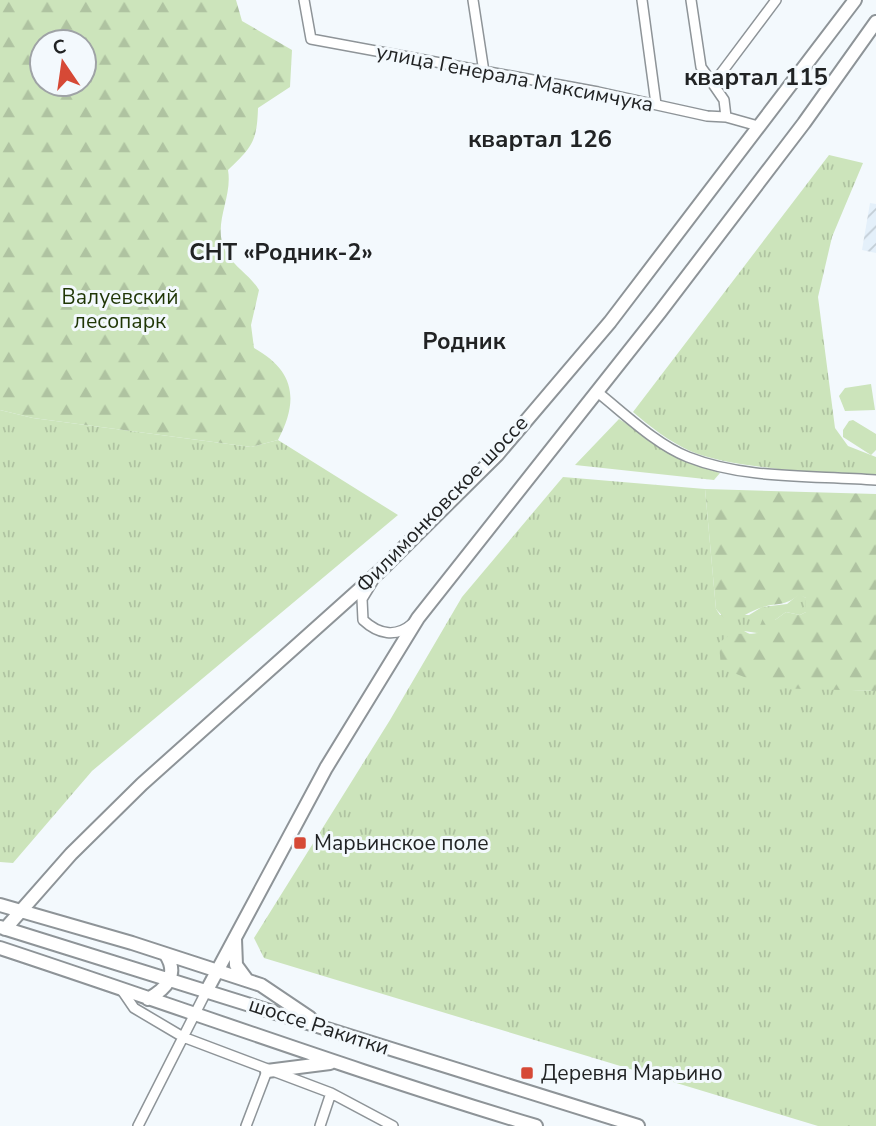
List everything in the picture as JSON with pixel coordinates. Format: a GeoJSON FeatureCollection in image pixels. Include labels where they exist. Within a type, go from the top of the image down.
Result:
{"type":"FeatureCollection","features":[{"type":"Feature","properties":{"kind":"main road","name":"Филимонковское шоссе"},"geometry":{"type":"LineString","coordinates":[[2,930],[71,854],[144,781],[380,571],[497,455],[610,322],[855,0]]}},
{"type":"Feature","properties":{"kind":"main road","name":"Филимонковское шоссе"},"geometry":{"type":"LineString","coordinates":[[207,990],[326,768],[418,618],[804,123],[876,22]]}},
{"type":"Feature","properties":{"kind":"main road"},"geometry":{"type":"LineString","coordinates":[[0,905],[261,985],[325,1028]]}},
{"type":"Feature","properties":{"kind":"main road"},"geometry":{"type":"LineString","coordinates":[[2,930],[5,939],[4,952],[195,1013],[334,1063],[536,1126]]}},
{"type":"Feature","properties":{"kind":"main road","name":"шоссе Ракитки"},"geometry":{"type":"LineString","coordinates":[[2,930],[207,990],[638,1126]]}},
{"type":"Feature","properties":{"kind":"main road"},"geometry":{"type":"LineString","coordinates":[[235,936],[236,965],[247,981]]}},
{"type":"Feature","properties":{"kind":"main road"},"geometry":{"type":"LineString","coordinates":[[148,999],[161,991],[171,979],[172,968],[166,955]]}},
{"type":"Feature","properties":{"kind":"main road"},"geometry":{"type":"LineString","coordinates":[[267,1071],[334,1063]]}},
{"type":"Feature","properties":{"kind":"street","name":"улица Генерала Максимчука"},"geometry":{"type":"LineString","coordinates":[[304,0],[311,39],[707,116],[726,117],[758,126]]}},
{"type":"Feature","properties":{"kind":"street"},"geometry":{"type":"LineString","coordinates":[[473,0],[484,72]]}},
{"type":"Feature","properties":{"kind":"street"},"geometry":{"type":"LineString","coordinates":[[642,0],[656,104]]}},
{"type":"Feature","properties":{"kind":"street"},"geometry":{"type":"LineString","coordinates":[[691,0],[701,67],[724,100],[726,117]]}},
{"type":"Feature","properties":{"kind":"street"},"geometry":{"type":"LineString","coordinates":[[713,84],[776,0]]}},
{"type":"Feature","properties":{"kind":"street"},"geometry":{"type":"LineString","coordinates":[[596,391],[642,428],[686,457],[732,470],[876,480]]}},
{"type":"Feature","properties":{"kind":"street"},"geometry":{"type":"LineString","coordinates":[[380,571],[362,599],[363,620],[383,632],[396,633],[418,618]]}},
{"type":"Feature","properties":{"kind":"street"},"geometry":{"type":"LineString","coordinates":[[121,989],[134,1008],[183,1037],[331,1093],[393,1126]]}},
{"type":"Feature","properties":{"kind":"street","name":"Филимонковское шоссе"},"geometry":{"type":"LineString","coordinates":[[138,1126],[207,990]]}},
{"type":"Feature","properties":{"kind":"street"},"geometry":{"type":"LineString","coordinates":[[246,1126],[267,1071]]}},
{"type":"Feature","properties":{"kind":"street"},"geometry":{"type":"LineString","coordinates":[[320,1126],[331,1093]]}},
{"type":"Feature","properties":{"kind":"shaded area"},"geometry":{"type":"Polygon","coordinates":[[[870,203],[876,204],[876,253],[862,250],[870,203]]]}},
{"type":"Feature","properties":{"kind":"green space","name":"Валуевский лесопарк"},"geometry":{"type":"Polygon","coordinates":[[[0,0],[236,0],[242,21],[292,50],[290,87],[258,108],[252,143],[228,170],[228,191],[221,222],[222,242],[226,252],[259,290],[251,325],[254,348],[278,366],[285,377],[290,399],[285,426],[278,440],[251,447],[33,418],[0,410],[0,0]]]}},
{"type":"Feature","properties":{"kind":"green space"},"geometry":{"type":"Polygon","coordinates":[[[829,155],[863,163],[832,237],[818,297],[835,428],[848,446],[876,457],[876,474],[808,472],[754,466],[690,451],[633,412],[829,155]]]}},
{"type":"Feature","properties":{"kind":"green space"},"geometry":{"type":"Polygon","coordinates":[[[871,384],[875,410],[845,411],[839,396],[845,388],[871,384]]]}},
{"type":"Feature","properties":{"kind":"green space"},"geometry":{"type":"Polygon","coordinates":[[[0,410],[33,418],[251,447],[278,440],[398,515],[92,771],[13,863],[0,862],[0,410]]]}},
{"type":"Feature","properties":{"kind":"green space"},"geometry":{"type":"Polygon","coordinates":[[[619,419],[689,463],[720,473],[714,480],[575,465],[619,419]]]}},
{"type":"Feature","properties":{"kind":"green space"},"geometry":{"type":"Polygon","coordinates":[[[853,420],[876,434],[876,450],[871,455],[843,437],[843,430],[849,421],[853,420]]]}},
{"type":"Feature","properties":{"kind":"green space"},"geometry":{"type":"Polygon","coordinates":[[[563,477],[705,489],[716,609],[720,615],[749,615],[762,607],[787,604],[799,594],[806,598],[806,612],[800,615],[786,612],[757,633],[744,631],[852,690],[876,691],[876,1126],[818,1126],[264,958],[254,938],[390,720],[462,597],[563,477]]]}},
{"type":"Feature","properties":{"kind":"green space"},"geometry":{"type":"Polygon","coordinates":[[[705,489],[876,494],[876,691],[772,688],[721,668],[719,643],[734,634],[757,633],[763,618],[770,615],[775,620],[786,612],[800,615],[806,612],[806,598],[799,595],[785,603],[763,607],[736,619],[726,620],[716,609],[705,489]]]}},
{"type":"Feature","properties":{"kind":"place","name":"Марьинское поле"},"geometry":{"type":"Point","coordinates":[300,843]}},
{"type":"Feature","properties":{"kind":"place","name":"Деревня Марьино"},"geometry":{"type":"Point","coordinates":[527,1073]}},
{"type":"Feature","properties":{"kind":"district","name":"квартал 115"},"geometry":{"type":"Point","coordinates":[756,77]}},
{"type":"Feature","properties":{"kind":"district","name":"квартал 126"},"geometry":{"type":"Point","coordinates":[540,139]}},
{"type":"Feature","properties":{"kind":"district","name":"СНТ «Родник-2»"},"geometry":{"type":"Point","coordinates":[281,252]}},
{"type":"Feature","properties":{"kind":"district","name":"Родник"},"geometry":{"type":"Point","coordinates":[464,341]}}]}
